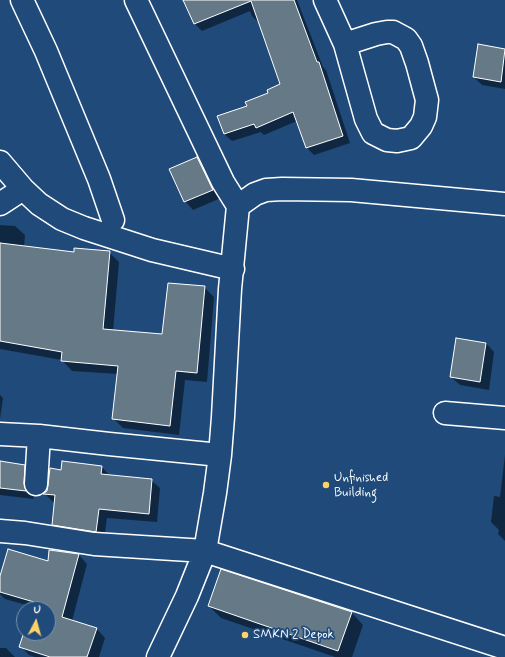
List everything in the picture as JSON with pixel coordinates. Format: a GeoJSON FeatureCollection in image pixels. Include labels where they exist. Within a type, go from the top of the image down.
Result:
{"type":"FeatureCollection","features":[{"type":"Feature","properties":{"kind":"street"},"geometry":{"type":"LineString","coordinates":[[22,0],[46,51],[99,179],[113,220]]}},
{"type":"Feature","properties":{"kind":"street"},"geometry":{"type":"LineString","coordinates":[[136,0],[219,175],[238,206],[230,290],[220,455],[205,552],[187,596],[158,657]]}},
{"type":"Feature","properties":{"kind":"street"},"geometry":{"type":"LineString","coordinates":[[325,0],[345,44],[366,119],[373,133],[387,140],[397,141],[411,138],[421,126],[425,117],[427,100],[411,46],[406,39],[393,32],[376,34],[345,44]]}},
{"type":"Feature","properties":{"kind":"street"},"geometry":{"type":"LineString","coordinates":[[0,162],[23,189],[39,204],[56,215],[84,228],[152,250],[233,269]]}},
{"type":"Feature","properties":{"kind":"street"},"geometry":{"type":"LineString","coordinates":[[0,204],[23,189]]}},
{"type":"Feature","properties":{"kind":"street"},"geometry":{"type":"LineString","coordinates":[[238,206],[255,194],[266,190],[282,189],[351,190],[505,204]]}},
{"type":"Feature","properties":{"kind":"street"},"geometry":{"type":"LineString","coordinates":[[445,413],[505,418]]}},
{"type":"Feature","properties":{"kind":"street"},"geometry":{"type":"LineString","coordinates":[[0,434],[39,436],[220,455]]}},
{"type":"Feature","properties":{"kind":"street"},"geometry":{"type":"LineString","coordinates":[[36,484],[39,436]]}},
{"type":"Feature","properties":{"kind":"street"},"geometry":{"type":"LineString","coordinates":[[0,531],[25,533],[94,544],[205,552],[505,648]]}},
{"type":"Feature","properties":{"kind":"building"},"geometry":{"type":"Polygon","coordinates":[[[183,0],[294,0],[317,62],[319,62],[343,136],[306,148],[293,112],[256,128],[254,124],[224,134],[217,116],[247,106],[245,102],[268,93],[267,90],[280,84],[251,1],[194,24],[183,0]]]}},
{"type":"Feature","properties":{"kind":"building"},"geometry":{"type":"Polygon","coordinates":[[[478,44],[505,49],[501,82],[473,77],[478,44]]]}},
{"type":"Feature","properties":{"kind":"building"},"geometry":{"type":"Polygon","coordinates":[[[197,157],[213,190],[184,202],[169,169],[197,157]]]}},
{"type":"Feature","properties":{"kind":"building"},"geometry":{"type":"Polygon","coordinates":[[[0,243],[74,252],[74,248],[110,251],[103,329],[162,334],[168,283],[205,286],[197,373],[176,371],[170,426],[112,419],[118,366],[61,361],[62,352],[0,341],[0,243]]]}},
{"type":"Feature","properties":{"kind":"building"},"geometry":{"type":"Polygon","coordinates":[[[456,338],[486,343],[480,382],[450,377],[456,338]]]}},
{"type":"Feature","properties":{"kind":"building"},"geometry":{"type":"Polygon","coordinates":[[[0,461],[25,465],[24,483],[26,491],[0,488],[0,461]]]}},
{"type":"Feature","properties":{"kind":"building"},"geometry":{"type":"Polygon","coordinates":[[[62,461],[102,466],[101,474],[152,479],[149,514],[99,509],[96,532],[52,525],[55,495],[43,494],[47,491],[50,468],[61,470],[62,461]]]}},
{"type":"Feature","properties":{"kind":"building"},"geometry":{"type":"Polygon","coordinates":[[[8,549],[48,561],[49,550],[79,554],[62,617],[97,628],[87,657],[50,657],[19,647],[21,641],[56,641],[56,601],[31,601],[0,592],[0,576],[8,549]]]}},
{"type":"Feature","properties":{"kind":"building"},"geometry":{"type":"Polygon","coordinates":[[[221,569],[352,612],[338,651],[208,606],[221,569]]]}},
{"type":"Feature","properties":{"kind":"place","name":"Unfinished Building"},"geometry":{"type":"Point","coordinates":[326,485]}},
{"type":"Feature","properties":{"kind":"place","name":"SMKN 2 Depok"},"geometry":{"type":"Point","coordinates":[245,635]}}]}
